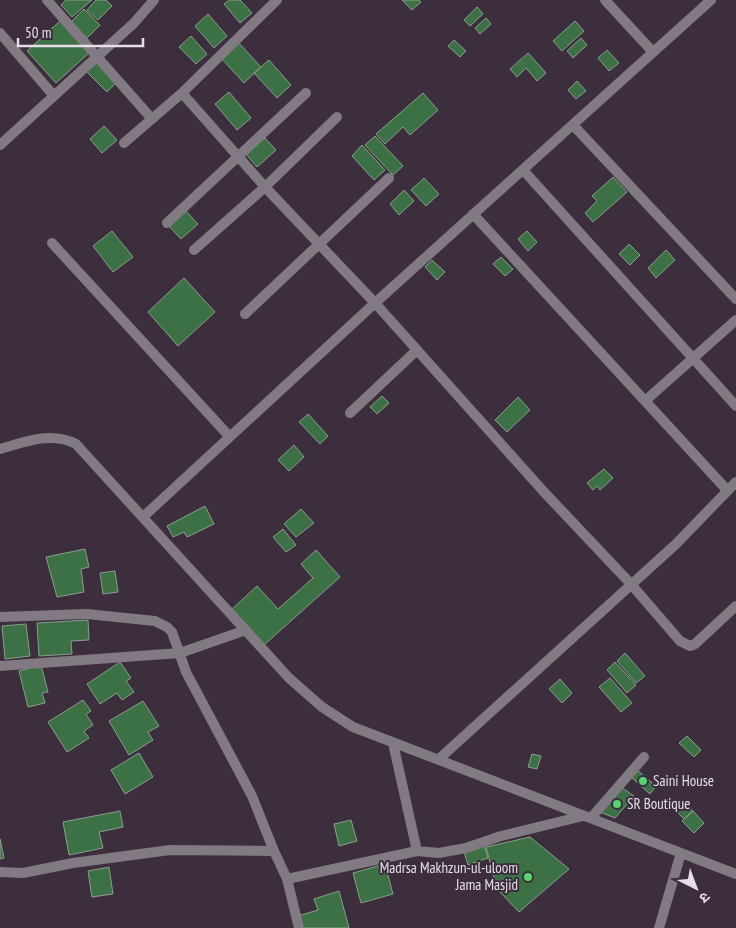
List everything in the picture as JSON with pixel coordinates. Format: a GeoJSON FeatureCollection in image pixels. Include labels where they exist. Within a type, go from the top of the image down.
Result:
{"type":"FeatureCollection","features":[{"type":"Feature","properties":{"kind":"street"},"geometry":{"type":"LineString","coordinates":[[47,0],[152,119]]}},
{"type":"Feature","properties":{"kind":"street"},"geometry":{"type":"LineString","coordinates":[[0,145],[134,24],[154,0]]}},
{"type":"Feature","properties":{"kind":"street"},"geometry":{"type":"LineString","coordinates":[[124,143],[182,93],[277,0]]}},
{"type":"Feature","properties":{"kind":"street"},"geometry":{"type":"LineString","coordinates":[[605,0],[652,51]]}},
{"type":"Feature","properties":{"kind":"street"},"geometry":{"type":"LineString","coordinates":[[143,517],[374,303],[524,170],[652,51],[711,0]]}},
{"type":"Feature","properties":{"kind":"street"},"geometry":{"type":"LineString","coordinates":[[0,34],[54,96]]}},
{"type":"Feature","properties":{"kind":"street"},"geometry":{"type":"LineString","coordinates":[[182,93],[239,158],[417,350],[680,641],[690,646],[701,640],[736,606]]}},
{"type":"Feature","properties":{"kind":"street"},"geometry":{"type":"LineString","coordinates":[[167,223],[239,158],[306,93]]}},
{"type":"Feature","properties":{"kind":"street"},"geometry":{"type":"LineString","coordinates":[[194,250],[266,187],[337,117]]}},
{"type":"Feature","properties":{"kind":"street"},"geometry":{"type":"LineString","coordinates":[[573,125],[736,299]]}},
{"type":"Feature","properties":{"kind":"street"},"geometry":{"type":"LineString","coordinates":[[524,170],[736,406]]}},
{"type":"Feature","properties":{"kind":"street"},"geometry":{"type":"LineString","coordinates":[[245,314],[389,178]]}},
{"type":"Feature","properties":{"kind":"street"},"geometry":{"type":"LineString","coordinates":[[473,214],[727,490]]}},
{"type":"Feature","properties":{"kind":"street"},"geometry":{"type":"LineString","coordinates":[[52,243],[229,436]]}},
{"type":"Feature","properties":{"kind":"street"},"geometry":{"type":"LineString","coordinates":[[645,401],[736,320]]}},
{"type":"Feature","properties":{"kind":"street"},"geometry":{"type":"LineString","coordinates":[[350,413],[417,350]]}},
{"type":"Feature","properties":{"kind":"street"},"geometry":{"type":"LineString","coordinates":[[0,450],[46,438],[67,439],[85,452],[290,678],[322,707],[353,727],[736,874]]}},
{"type":"Feature","properties":{"kind":"street"},"geometry":{"type":"LineString","coordinates":[[439,759],[676,544],[736,482]]}},
{"type":"Feature","properties":{"kind":"street"},"geometry":{"type":"LineString","coordinates":[[0,617],[87,614],[155,621],[162,623],[172,632],[189,678],[248,789],[287,879],[299,928]]}},
{"type":"Feature","properties":{"kind":"street"},"geometry":{"type":"LineString","coordinates":[[0,666],[180,653],[246,630]]}},
{"type":"Feature","properties":{"kind":"street"},"geometry":{"type":"LineString","coordinates":[[394,744],[417,851]]}},
{"type":"Feature","properties":{"kind":"street"},"geometry":{"type":"LineString","coordinates":[[287,879],[417,851],[439,853],[466,848],[501,836],[587,817],[644,757]]}},
{"type":"Feature","properties":{"kind":"street"},"geometry":{"type":"LineString","coordinates":[[0,872],[23,873],[73,862],[170,850],[274,851]]}},
{"type":"Feature","properties":{"kind":"street"},"geometry":{"type":"LineString","coordinates":[[659,928],[681,853]]}},
{"type":"Feature","properties":{"kind":"building"},"geometry":{"type":"Polygon","coordinates":[[[66,0],[92,0],[72,17],[61,5],[66,0]]]}},
{"type":"Feature","properties":{"kind":"building"},"geometry":{"type":"Polygon","coordinates":[[[96,0],[106,0],[112,6],[98,20],[87,10],[96,0]]]}},
{"type":"Feature","properties":{"kind":"building"},"geometry":{"type":"Polygon","coordinates":[[[229,0],[240,0],[252,13],[240,23],[224,4],[229,0]]]}},
{"type":"Feature","properties":{"kind":"building"},"geometry":{"type":"Polygon","coordinates":[[[402,0],[419,0],[421,2],[412,10],[402,0]]]}},
{"type":"Feature","properties":{"kind":"building"},"geometry":{"type":"Polygon","coordinates":[[[477,7],[483,14],[470,26],[464,20],[477,7]]]}},
{"type":"Feature","properties":{"kind":"building"},"geometry":{"type":"Polygon","coordinates":[[[84,9],[100,25],[87,38],[71,22],[84,9]]]}},
{"type":"Feature","properties":{"kind":"building"},"geometry":{"type":"Polygon","coordinates":[[[208,14],[227,36],[214,48],[195,26],[208,14]]]}},
{"type":"Feature","properties":{"kind":"building"},"geometry":{"type":"Polygon","coordinates":[[[486,18],[491,24],[480,34],[475,28],[486,18]]]}},
{"type":"Feature","properties":{"kind":"building"},"geometry":{"type":"Polygon","coordinates":[[[60,21],[89,53],[56,83],[27,51],[60,21]]]}},
{"type":"Feature","properties":{"kind":"building"},"geometry":{"type":"Polygon","coordinates":[[[575,21],[584,31],[562,51],[553,41],[575,21]]]}},
{"type":"Feature","properties":{"kind":"building"},"geometry":{"type":"Polygon","coordinates":[[[191,36],[207,54],[196,64],[179,47],[191,36]]]}},
{"type":"Feature","properties":{"kind":"building"},"geometry":{"type":"Polygon","coordinates":[[[581,38],[587,45],[573,58],[567,51],[581,38]]]}},
{"type":"Feature","properties":{"kind":"building"},"geometry":{"type":"Polygon","coordinates":[[[454,40],[466,51],[460,57],[448,46],[454,40]]]}},
{"type":"Feature","properties":{"kind":"building"},"geometry":{"type":"Polygon","coordinates":[[[238,42],[261,67],[244,83],[221,58],[238,42]]]}},
{"type":"Feature","properties":{"kind":"building"},"geometry":{"type":"Polygon","coordinates":[[[607,50],[619,63],[609,71],[598,58],[607,50]]]}},
{"type":"Feature","properties":{"kind":"building"},"geometry":{"type":"Polygon","coordinates":[[[528,53],[546,73],[537,81],[526,68],[517,77],[510,69],[528,53]]]}},
{"type":"Feature","properties":{"kind":"building"},"geometry":{"type":"Polygon","coordinates":[[[96,60],[117,82],[107,92],[85,70],[96,60]]]}},
{"type":"Feature","properties":{"kind":"building"},"geometry":{"type":"Polygon","coordinates":[[[269,60],[291,85],[277,98],[254,73],[269,60]]]}},
{"type":"Feature","properties":{"kind":"building"},"geometry":{"type":"Polygon","coordinates":[[[577,81],[586,91],[576,99],[568,90],[577,81]]]}},
{"type":"Feature","properties":{"kind":"building"},"geometry":{"type":"Polygon","coordinates":[[[229,92],[251,118],[237,130],[215,104],[229,92]]]}},
{"type":"Feature","properties":{"kind":"building"},"geometry":{"type":"Polygon","coordinates":[[[423,93],[438,110],[410,135],[403,127],[385,144],[376,134],[423,93]]]}},
{"type":"Feature","properties":{"kind":"building"},"geometry":{"type":"Polygon","coordinates":[[[104,126],[117,140],[102,153],[90,139],[104,126]]]}},
{"type":"Feature","properties":{"kind":"building"},"geometry":{"type":"Polygon","coordinates":[[[375,136],[403,166],[393,175],[365,145],[375,136]]]}},
{"type":"Feature","properties":{"kind":"building"},"geometry":{"type":"Polygon","coordinates":[[[265,138],[276,150],[257,167],[246,154],[265,138]]]}},
{"type":"Feature","properties":{"kind":"building"},"geometry":{"type":"Polygon","coordinates":[[[362,145],[385,170],[374,180],[352,156],[362,145]]]}},
{"type":"Feature","properties":{"kind":"building"},"geometry":{"type":"Polygon","coordinates":[[[613,177],[627,192],[593,222],[585,213],[597,201],[592,196],[613,177]]]}},
{"type":"Feature","properties":{"kind":"building"},"geometry":{"type":"Polygon","coordinates":[[[424,178],[439,194],[426,206],[411,190],[424,178]]]}},
{"type":"Feature","properties":{"kind":"building"},"geometry":{"type":"Polygon","coordinates":[[[404,190],[414,201],[399,215],[390,204],[404,190]]]}},
{"type":"Feature","properties":{"kind":"building"},"geometry":{"type":"Polygon","coordinates":[[[184,209],[198,224],[181,239],[167,224],[184,209]]]}},
{"type":"Feature","properties":{"kind":"building"},"geometry":{"type":"Polygon","coordinates":[[[112,231],[133,257],[113,272],[93,246],[112,231]]]}},
{"type":"Feature","properties":{"kind":"building"},"geometry":{"type":"Polygon","coordinates":[[[527,231],[537,242],[528,251],[518,239],[527,231]]]}},
{"type":"Feature","properties":{"kind":"building"},"geometry":{"type":"Polygon","coordinates":[[[629,244],[640,255],[630,265],[619,254],[629,244]]]}},
{"type":"Feature","properties":{"kind":"building"},"geometry":{"type":"Polygon","coordinates":[[[666,250],[675,260],[656,278],[648,268],[666,250]]]}},
{"type":"Feature","properties":{"kind":"building"},"geometry":{"type":"Polygon","coordinates":[[[501,257],[513,269],[505,276],[493,264],[501,257]]]}},
{"type":"Feature","properties":{"kind":"building"},"geometry":{"type":"Polygon","coordinates":[[[432,260],[445,272],[437,280],[425,267],[432,260]]]}},
{"type":"Feature","properties":{"kind":"building"},"geometry":{"type":"Polygon","coordinates":[[[184,278],[215,312],[178,346],[148,312],[184,278]]]}},
{"type":"Feature","properties":{"kind":"building"},"geometry":{"type":"Polygon","coordinates":[[[382,396],[389,403],[377,414],[370,407],[382,396]]]}},
{"type":"Feature","properties":{"kind":"building"},"geometry":{"type":"Polygon","coordinates":[[[518,397],[530,410],[507,432],[495,420],[518,397]]]}},
{"type":"Feature","properties":{"kind":"building"},"geometry":{"type":"Polygon","coordinates":[[[308,414],[328,436],[320,444],[299,422],[308,414]]]}},
{"type":"Feature","properties":{"kind":"building"},"geometry":{"type":"Polygon","coordinates":[[[294,445],[304,457],[289,471],[278,460],[294,445]]]}},
{"type":"Feature","properties":{"kind":"building"},"geometry":{"type":"Polygon","coordinates":[[[604,469],[613,478],[600,490],[597,486],[593,490],[587,483],[604,469]]]}},
{"type":"Feature","properties":{"kind":"building"},"geometry":{"type":"Polygon","coordinates":[[[205,506],[214,524],[187,537],[184,532],[173,537],[167,526],[205,506]]]}},
{"type":"Feature","properties":{"kind":"building"},"geometry":{"type":"Polygon","coordinates":[[[301,509],[314,523],[296,537],[284,524],[301,509]]]}},
{"type":"Feature","properties":{"kind":"building"},"geometry":{"type":"Polygon","coordinates":[[[283,529],[296,545],[286,552],[273,537],[283,529]]]}},
{"type":"Feature","properties":{"kind":"building"},"geometry":{"type":"Polygon","coordinates":[[[85,549],[89,567],[81,569],[84,592],[57,597],[46,557],[85,549]]]}},
{"type":"Feature","properties":{"kind":"building"},"geometry":{"type":"Polygon","coordinates":[[[316,550],[340,577],[264,645],[232,609],[257,586],[278,609],[313,578],[301,564],[316,550]]]}},
{"type":"Feature","properties":{"kind":"building"},"geometry":{"type":"Polygon","coordinates":[[[115,571],[118,592],[103,594],[100,573],[115,571]]]}},
{"type":"Feature","properties":{"kind":"building"},"geometry":{"type":"Polygon","coordinates":[[[88,620],[89,640],[71,641],[72,654],[39,656],[37,623],[88,620]]]}},
{"type":"Feature","properties":{"kind":"building"},"geometry":{"type":"Polygon","coordinates":[[[26,624],[30,656],[5,659],[2,626],[26,624]]]}},
{"type":"Feature","properties":{"kind":"building"},"geometry":{"type":"Polygon","coordinates":[[[625,653],[645,676],[636,683],[617,661],[625,653]]]}},
{"type":"Feature","properties":{"kind":"building"},"geometry":{"type":"Polygon","coordinates":[[[120,662],[131,678],[126,681],[134,692],[122,700],[117,693],[100,704],[87,684],[120,662]]]}},
{"type":"Feature","properties":{"kind":"building"},"geometry":{"type":"Polygon","coordinates":[[[615,662],[636,685],[627,693],[607,670],[615,662]]]}},
{"type":"Feature","properties":{"kind":"building"},"geometry":{"type":"Polygon","coordinates":[[[41,665],[48,692],[42,693],[45,703],[28,707],[19,671],[41,665]]]}},
{"type":"Feature","properties":{"kind":"building"},"geometry":{"type":"Polygon","coordinates":[[[610,678],[632,703],[621,712],[599,687],[610,678]]]}},
{"type":"Feature","properties":{"kind":"building"},"geometry":{"type":"Polygon","coordinates":[[[560,679],[572,693],[562,703],[549,689],[560,679]]]}},
{"type":"Feature","properties":{"kind":"building"},"geometry":{"type":"Polygon","coordinates":[[[83,700],[91,711],[86,714],[93,725],[84,731],[89,738],[67,752],[48,722],[83,700]]]}},
{"type":"Feature","properties":{"kind":"building"},"geometry":{"type":"Polygon","coordinates":[[[143,701],[159,726],[148,732],[153,740],[129,755],[109,721],[143,701]]]}},
{"type":"Feature","properties":{"kind":"building"},"geometry":{"type":"Polygon","coordinates":[[[687,736],[701,750],[694,757],[679,743],[687,736]]]}},
{"type":"Feature","properties":{"kind":"building"},"geometry":{"type":"Polygon","coordinates":[[[139,753],[153,777],[125,794],[111,770],[139,753]]]}},
{"type":"Feature","properties":{"kind":"building"},"geometry":{"type":"Polygon","coordinates":[[[532,754],[541,756],[537,769],[528,767],[532,754]]]}},
{"type":"Feature","properties":{"kind":"building","name":"Saini House"},"geometry":{"type":"Polygon","coordinates":[[[637,770],[656,786],[650,794],[631,777],[637,770]]]}},
{"type":"Feature","properties":{"kind":"building","name":"SR Boutique"},"geometry":{"type":"Polygon","coordinates":[[[621,787],[634,796],[615,818],[600,812],[621,787]]]}},
{"type":"Feature","properties":{"kind":"building"},"geometry":{"type":"Polygon","coordinates":[[[683,801],[693,811],[684,819],[674,809],[683,801]]]}},
{"type":"Feature","properties":{"kind":"building"},"geometry":{"type":"Polygon","coordinates":[[[120,811],[123,827],[99,832],[103,848],[69,855],[63,822],[120,811]]]}},
{"type":"Feature","properties":{"kind":"building"},"geometry":{"type":"Polygon","coordinates":[[[693,811],[704,823],[694,833],[682,821],[693,811]]]}},
{"type":"Feature","properties":{"kind":"building"},"geometry":{"type":"Polygon","coordinates":[[[351,820],[357,841],[339,846],[334,824],[351,820]]]}},
{"type":"Feature","properties":{"kind":"building","name":"Madrsa Makhzun-ul-uloom Jama Masjid"},"geometry":{"type":"Polygon","coordinates":[[[530,837],[569,869],[519,912],[497,889],[486,847],[530,837]]]}},
{"type":"Feature","properties":{"kind":"building"},"geometry":{"type":"Polygon","coordinates":[[[0,839],[4,858],[0,859],[0,839]]]}},
{"type":"Feature","properties":{"kind":"building"},"geometry":{"type":"Polygon","coordinates":[[[484,845],[488,858],[468,865],[464,852],[484,845]]]}},
{"type":"Feature","properties":{"kind":"building"},"geometry":{"type":"Polygon","coordinates":[[[385,864],[393,894],[361,903],[353,873],[385,864]]]}},
{"type":"Feature","properties":{"kind":"building"},"geometry":{"type":"Polygon","coordinates":[[[109,867],[113,894],[92,897],[88,871],[109,867]]]}},
{"type":"Feature","properties":{"kind":"building"},"geometry":{"type":"Polygon","coordinates":[[[339,891],[349,928],[302,928],[298,916],[318,910],[314,899],[339,891]]]}},
{"type":"Feature","properties":{"kind":"place","name":"Saini House"},"geometry":{"type":"Point","coordinates":[643,781]}},
{"type":"Feature","properties":{"kind":"place","name":"SR Boutique"},"geometry":{"type":"Point","coordinates":[617,804]}},
{"type":"Feature","properties":{"kind":"place","name":"Madrsa Makhzun-ul-uloom Jama Masjid"},"geometry":{"type":"Point","coordinates":[528,877]}}]}
